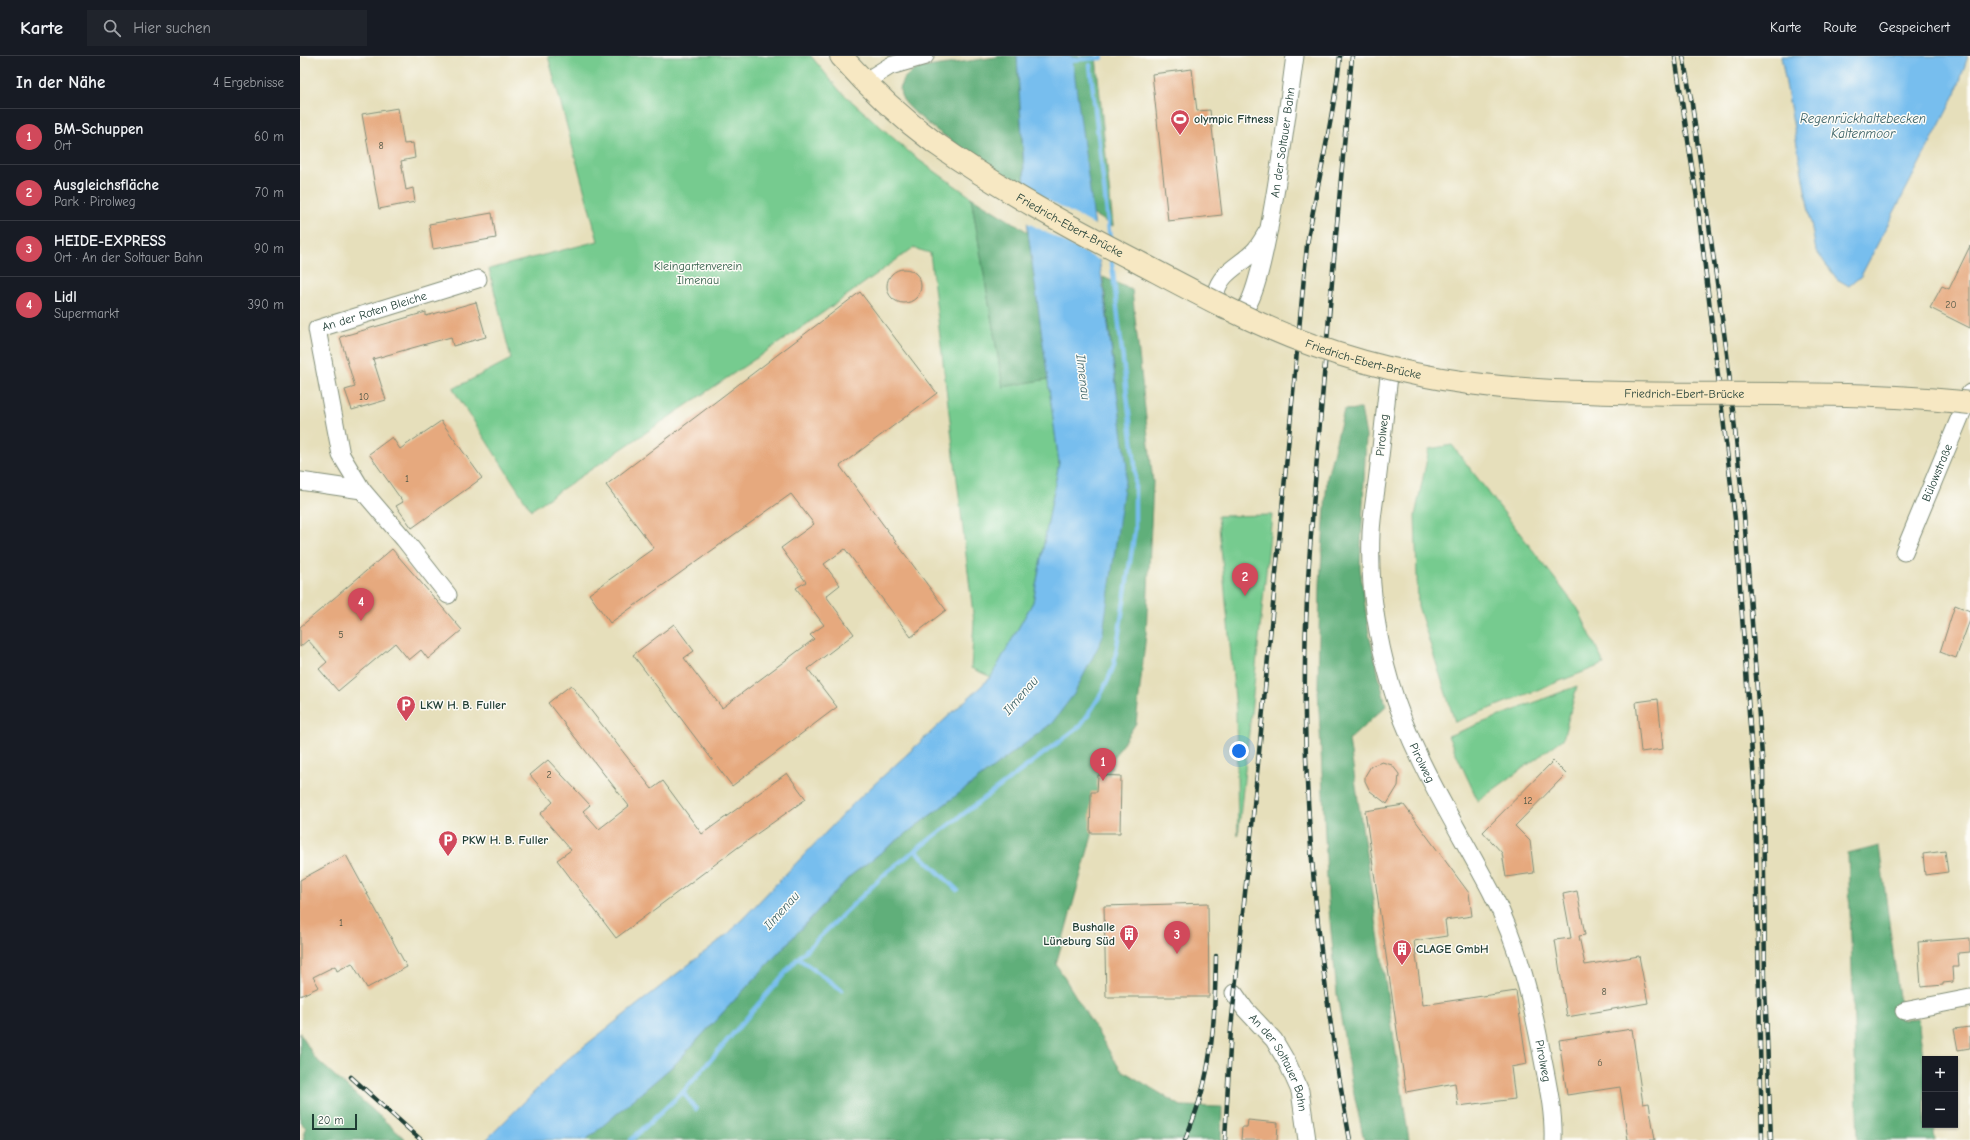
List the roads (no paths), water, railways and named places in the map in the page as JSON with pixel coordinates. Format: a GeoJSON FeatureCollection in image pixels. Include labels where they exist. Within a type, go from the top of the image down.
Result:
{"type":"FeatureCollection","features":[{"type":"Feature","properties":{"kind":"main road","name":"Friedrich-Ebert-Brücke"},"geometry":{"type":"LineString","coordinates":[[841,56],[864,82],[893,110],[935,143],[990,180],[1054,218],[1236,313],[1310,344],[1344,356],[1390,368],[1452,380],[1535,390],[1592,393],[1855,395],[1970,403]]}},
{"type":"Feature","properties":{"kind":"street"},"geometry":{"type":"LineString","coordinates":[[864,82],[890,66],[925,56]]}},
{"type":"Feature","properties":{"kind":"street","name":"An der Soltauer Bahn"},"geometry":{"type":"LineString","coordinates":[[1269,229],[1256,248],[1244,260],[1227,272],[1218,283],[1215,295],[1218,306],[1225,312],[1236,314],[1247,308],[1252,298],[1269,229],[1295,56]]}},
{"type":"Feature","properties":{"kind":"street","name":"An der Roten Bleiche"},"geometry":{"type":"LineString","coordinates":[[448,595],[404,539],[362,490],[341,454],[317,329],[478,279]]}},
{"type":"Feature","properties":{"kind":"street","name":"Pirolweg"},"geometry":{"type":"LineString","coordinates":[[1390,368],[1371,533],[1372,589],[1378,635],[1390,682],[1404,723],[1422,764],[1492,894],[1515,943],[1527,980],[1540,1043],[1552,1107],[1553,1140]]}},
{"type":"Feature","properties":{"kind":"street","name":"Bülowstraße"},"geometry":{"type":"LineString","coordinates":[[1904,552],[1970,393]]}},
{"type":"Feature","properties":{"kind":"street"},"geometry":{"type":"LineString","coordinates":[[300,480],[362,490]]}},
{"type":"Feature","properties":{"kind":"street","name":"An der Soltauer Bahn"},"geometry":{"type":"LineString","coordinates":[[1234,992],[1245,1009],[1274,1040],[1288,1064],[1300,1091],[1307,1140]]}},
{"type":"Feature","properties":{"kind":"street"},"geometry":{"type":"LineString","coordinates":[[1904,1011],[1970,998]]}},
{"type":"Feature","properties":{"kind":"water","name":"Ilmenau"},"geometry":{"type":"Polygon","coordinates":[[[1017,56],[1072,56],[1127,467],[1102,639],[1074,694],[1052,723],[850,876],[675,1064],[586,1140],[486,1140],[564,1062],[729,933],[855,802],[991,677],[1033,602],[1059,463],[1028,232],[1017,56]]]}},
{"type":"Feature","properties":{"kind":"water","name":"Regenrückhaltebecken Kaltenmoor"},"geometry":{"type":"Polygon","coordinates":[[[1781,56],[1968,56],[1956,93],[1861,276],[1849,286],[1837,279],[1816,251],[1781,56]]]}},
{"type":"Feature","properties":{"kind":"waterway"},"geometry":{"type":"LineString","coordinates":[[1068,60],[1102,58]]}},
{"type":"Feature","properties":{"kind":"waterway"},"geometry":{"type":"LineString","coordinates":[[1090,65],[1110,240]]}},
{"type":"Feature","properties":{"kind":"waterway"},"geometry":{"type":"LineString","coordinates":[[631,1140],[683,1092],[798,958],[888,871],[1080,726],[1100,697],[1114,665],[1135,530],[1135,465],[1111,255]]}},
{"type":"Feature","properties":{"kind":"waterway"},"geometry":{"type":"LineString","coordinates":[[915,850],[957,890]]}},
{"type":"Feature","properties":{"kind":"waterway"},"geometry":{"type":"LineString","coordinates":[[798,958],[842,990]]}},
{"type":"Feature","properties":{"kind":"waterway"},"geometry":{"type":"LineString","coordinates":[[683,1092],[696,1109]]}},
{"type":"Feature","properties":{"kind":"railway"},"geometry":{"type":"LineString","coordinates":[[1225,1140],[1231,1028],[1253,816],[1307,245],[1330,127],[1340,56]]}},
{"type":"Feature","properties":{"kind":"railway"},"geometry":{"type":"LineString","coordinates":[[1350,1140],[1332,1035],[1318,929],[1306,770],[1305,676],[1307,597],[1312,518],[1352,56]]}},
{"type":"Feature","properties":{"kind":"railway"},"geometry":{"type":"LineString","coordinates":[[1675,56],[1697,199],[1735,519],[1755,795],[1762,1140]]}},
{"type":"Feature","properties":{"kind":"railway"},"geometry":{"type":"LineString","coordinates":[[1683,56],[1692,104],[1727,354],[1744,515],[1763,770],[1765,986],[1771,1140]]}},
{"type":"Feature","properties":{"kind":"railway"},"geometry":{"type":"LineString","coordinates":[[1185,1140],[1199,1102],[1208,1066],[1213,1030],[1216,956]]}},
{"type":"Feature","properties":{"kind":"railway"},"geometry":{"type":"LineString","coordinates":[[351,1077],[421,1140]]}},
{"type":"Feature","properties":{"kind":"place","name":"olympic Fitness"},"geometry":{"type":"Point","coordinates":[1180,136]}},
{"type":"Feature","properties":{"kind":"place","name":"Ausgleichsfläche"},"geometry":{"type":"Point","coordinates":[1245,596]}},
{"type":"Feature","properties":{"kind":"place","name":"Lidl"},"geometry":{"type":"Point","coordinates":[361,621]}},
{"type":"Feature","properties":{"kind":"place","name":"LKW H. B. Fuller"},"geometry":{"type":"Point","coordinates":[406,722]}},
{"type":"Feature","properties":{"kind":"place","name":"BM-Schuppen"},"geometry":{"type":"Point","coordinates":[1103,781]}},
{"type":"Feature","properties":{"kind":"place","name":"PKW H. B. Fuller"},"geometry":{"type":"Point","coordinates":[448,857]}},
{"type":"Feature","properties":{"kind":"place","name":"Bushalle Lüneburg Süd"},"geometry":{"type":"Point","coordinates":[1129,951]}},
{"type":"Feature","properties":{"kind":"place","name":"HEIDE-EXPRESS"},"geometry":{"type":"Point","coordinates":[1177,954]}},
{"type":"Feature","properties":{"kind":"place","name":"CLAGE GmbH"},"geometry":{"type":"Point","coordinates":[1402,966]}},
{"type":"Feature","properties":{"kind":"park label","name":"Kleingartenverein Ilmenau"},"geometry":{"type":"Point","coordinates":[698,273]}}]}
